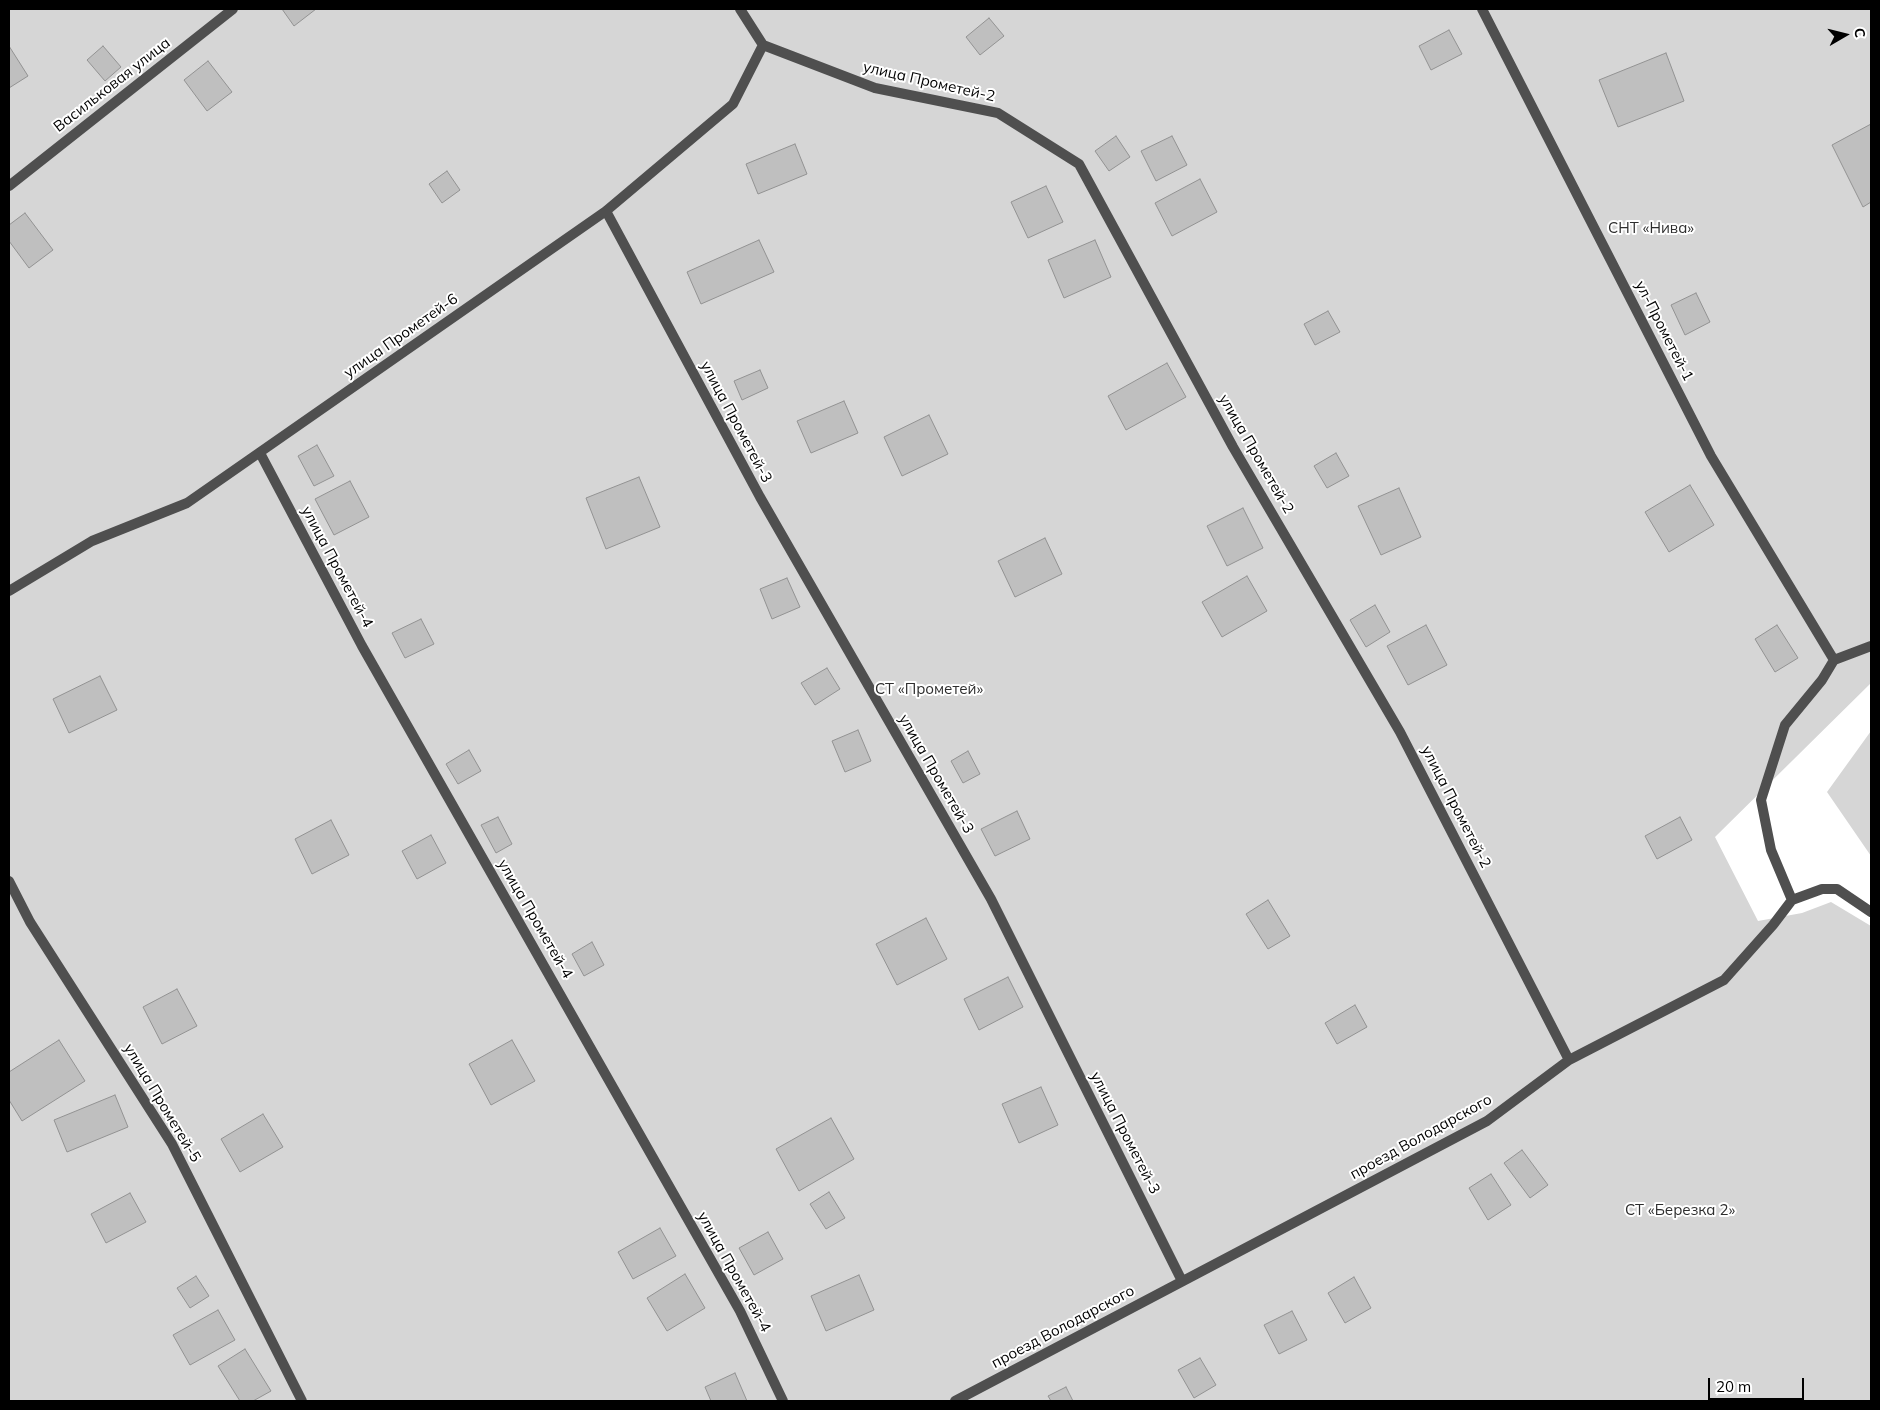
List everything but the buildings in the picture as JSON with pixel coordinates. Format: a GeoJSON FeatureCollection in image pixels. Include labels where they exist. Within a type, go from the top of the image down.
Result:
{"type":"FeatureCollection","features":[{"type":"Feature","properties":{"kind":"street","name":"Васильковая улица"},"geometry":{"type":"LineString","coordinates":[[9,186],[233,9]]}},
{"type":"Feature","properties":{"kind":"street"},"geometry":{"type":"LineString","coordinates":[[740,9],[763,46]]}},
{"type":"Feature","properties":{"kind":"street","name":"ул-Прометей-1"},"geometry":{"type":"LineString","coordinates":[[1482,9],[1711,456],[1834,660]]}},
{"type":"Feature","properties":{"kind":"street","name":"улица Прометей-6"},"geometry":{"type":"LineString","coordinates":[[9,591],[92,541],[187,503],[606,211],[733,104],[763,46]]}},
{"type":"Feature","properties":{"kind":"street","name":"улица Прометей-2"},"geometry":{"type":"LineString","coordinates":[[763,46],[875,88],[998,112],[1079,164],[1233,447],[1400,732],[1570,1060]]}},
{"type":"Feature","properties":{"kind":"street","name":"улица Прометей-3"},"geometry":{"type":"LineString","coordinates":[[606,211],[760,497],[991,898],[1182,1281]]}},
{"type":"Feature","properties":{"kind":"street","name":"улица Прометей-4"},"geometry":{"type":"LineString","coordinates":[[260,452],[362,646],[740,1311],[783,1401]]}},
{"type":"Feature","properties":{"kind":"street"},"geometry":{"type":"LineString","coordinates":[[1871,646],[1834,660],[1822,680],[1784,725],[1761,800],[1771,850],[1792,900],[1822,889],[1837,889],[1871,912]]}},
{"type":"Feature","properties":{"kind":"street","name":"улица Прометей-5"},"geometry":{"type":"LineString","coordinates":[[9,881],[30,922],[172,1144],[302,1401]]}},
{"type":"Feature","properties":{"kind":"street","name":"проезд Володарского"},"geometry":{"type":"LineString","coordinates":[[955,1401],[1487,1120],[1570,1060],[1724,980],[1773,925],[1792,900]]}},
{"type":"Feature","properties":{"kind":"green space","name":"СТ «Прометей»"},"geometry":{"type":"Polygon","coordinates":[[[9,9],[1871,9],[1871,683],[1715,837],[1758,921],[1802,913],[1831,902],[1871,926],[1871,1401],[9,1401],[9,9]]]}},
{"type":"Feature","properties":{"kind":"green space"},"geometry":{"type":"Polygon","coordinates":[[[1871,731],[1871,856],[1827,792],[1871,731]]]}},
{"type":"Feature","properties":{"kind":"park label","name":"СНТ «Нива»"},"geometry":{"type":"Point","coordinates":[1651,228]}},
{"type":"Feature","properties":{"kind":"park label","name":"СТ «Березка 2»"},"geometry":{"type":"Point","coordinates":[1680,1210]}}]}
